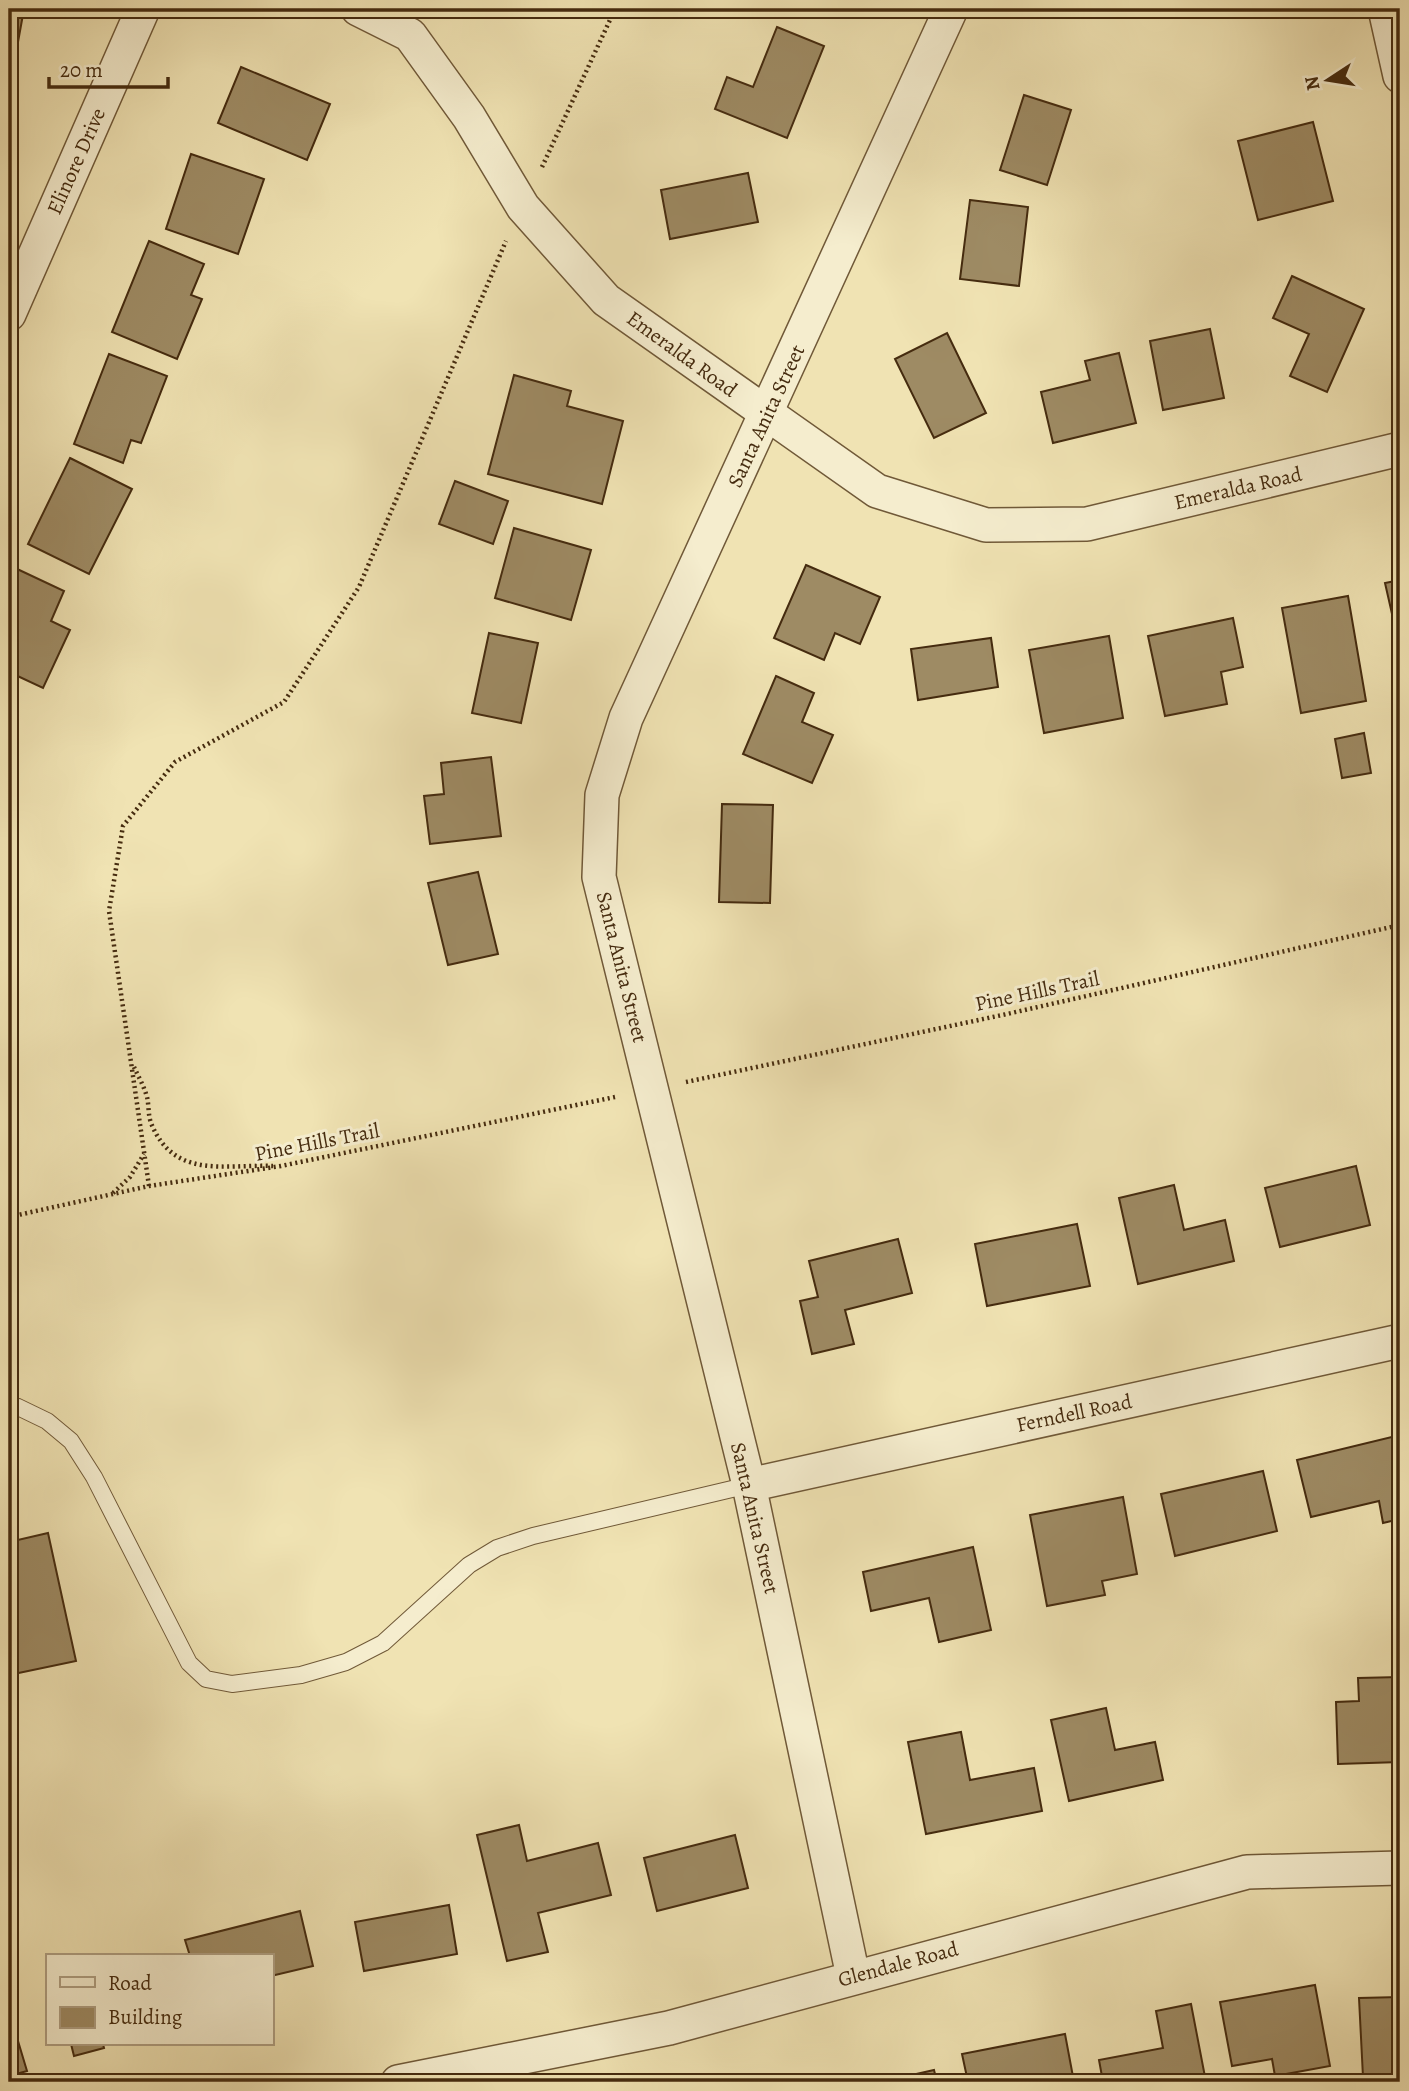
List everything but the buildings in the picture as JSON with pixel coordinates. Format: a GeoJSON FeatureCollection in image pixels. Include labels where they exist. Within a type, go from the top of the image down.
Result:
{"type":"FeatureCollection","features":[{"type":"Feature","properties":{"kind":"street","name":"Elinore Drive"},"geometry":{"type":"LineString","coordinates":[[9,314],[143,9]]}},
{"type":"Feature","properties":{"kind":"street","name":"Emeralda Road"},"geometry":{"type":"LineString","coordinates":[[358,9],[410,35],[469,117],[523,207],[606,300],[877,491],[986,525],[1087,523],[1400,449]]}},
{"type":"Feature","properties":{"kind":"street","name":"Santa Anita Street"},"geometry":{"type":"LineString","coordinates":[[853,1976],[748,1485],[599,877],[602,795],[626,718],[951,9]]}},
{"type":"Feature","properties":{"kind":"street"},"geometry":{"type":"LineString","coordinates":[[1385,9],[1400,76]]}},
{"type":"Feature","properties":{"kind":"street","name":"Ferndell Road"},"geometry":{"type":"LineString","coordinates":[[748,1485],[1400,1341]]}},
{"type":"Feature","properties":{"kind":"street","name":"Glendale Road"},"geometry":{"type":"LineString","coordinates":[[398,2082],[669,2028],[853,1976],[1247,1872],[1400,1868]]}},
{"type":"Feature","properties":{"kind":"lane"},"geometry":{"type":"LineString","coordinates":[[9,1406],[47,1421],[71,1441],[100,1489],[189,1663],[206,1679],[232,1684],[301,1675],[346,1662],[365,1653],[383,1643],[469,1565],[497,1548],[533,1536],[748,1485]]}},
{"type":"Feature","properties":{"kind":"path"},"geometry":{"type":"LineString","coordinates":[[537,177],[615,9]]}},
{"type":"Feature","properties":{"kind":"path"},"geometry":{"type":"LineString","coordinates":[[149,1186],[110,911],[123,826],[175,762],[284,702],[359,587],[508,237]]}},
{"type":"Feature","properties":{"kind":"path","name":"Pine Hills Trail"},"geometry":{"type":"LineString","coordinates":[[680,1083],[1007,1014],[1400,925]]}},
{"type":"Feature","properties":{"kind":"path"},"geometry":{"type":"LineString","coordinates":[[131,1059],[147,1096],[150,1119],[158,1137],[177,1157],[204,1168],[281,1166]]}},
{"type":"Feature","properties":{"kind":"path","name":"Pine Hills Trail"},"geometry":{"type":"LineString","coordinates":[[9,1217],[149,1186],[281,1166],[618,1096]]}},
{"type":"Feature","properties":{"kind":"path"},"geometry":{"type":"LineString","coordinates":[[110,1195],[130,1177],[145,1153]]}}]}
